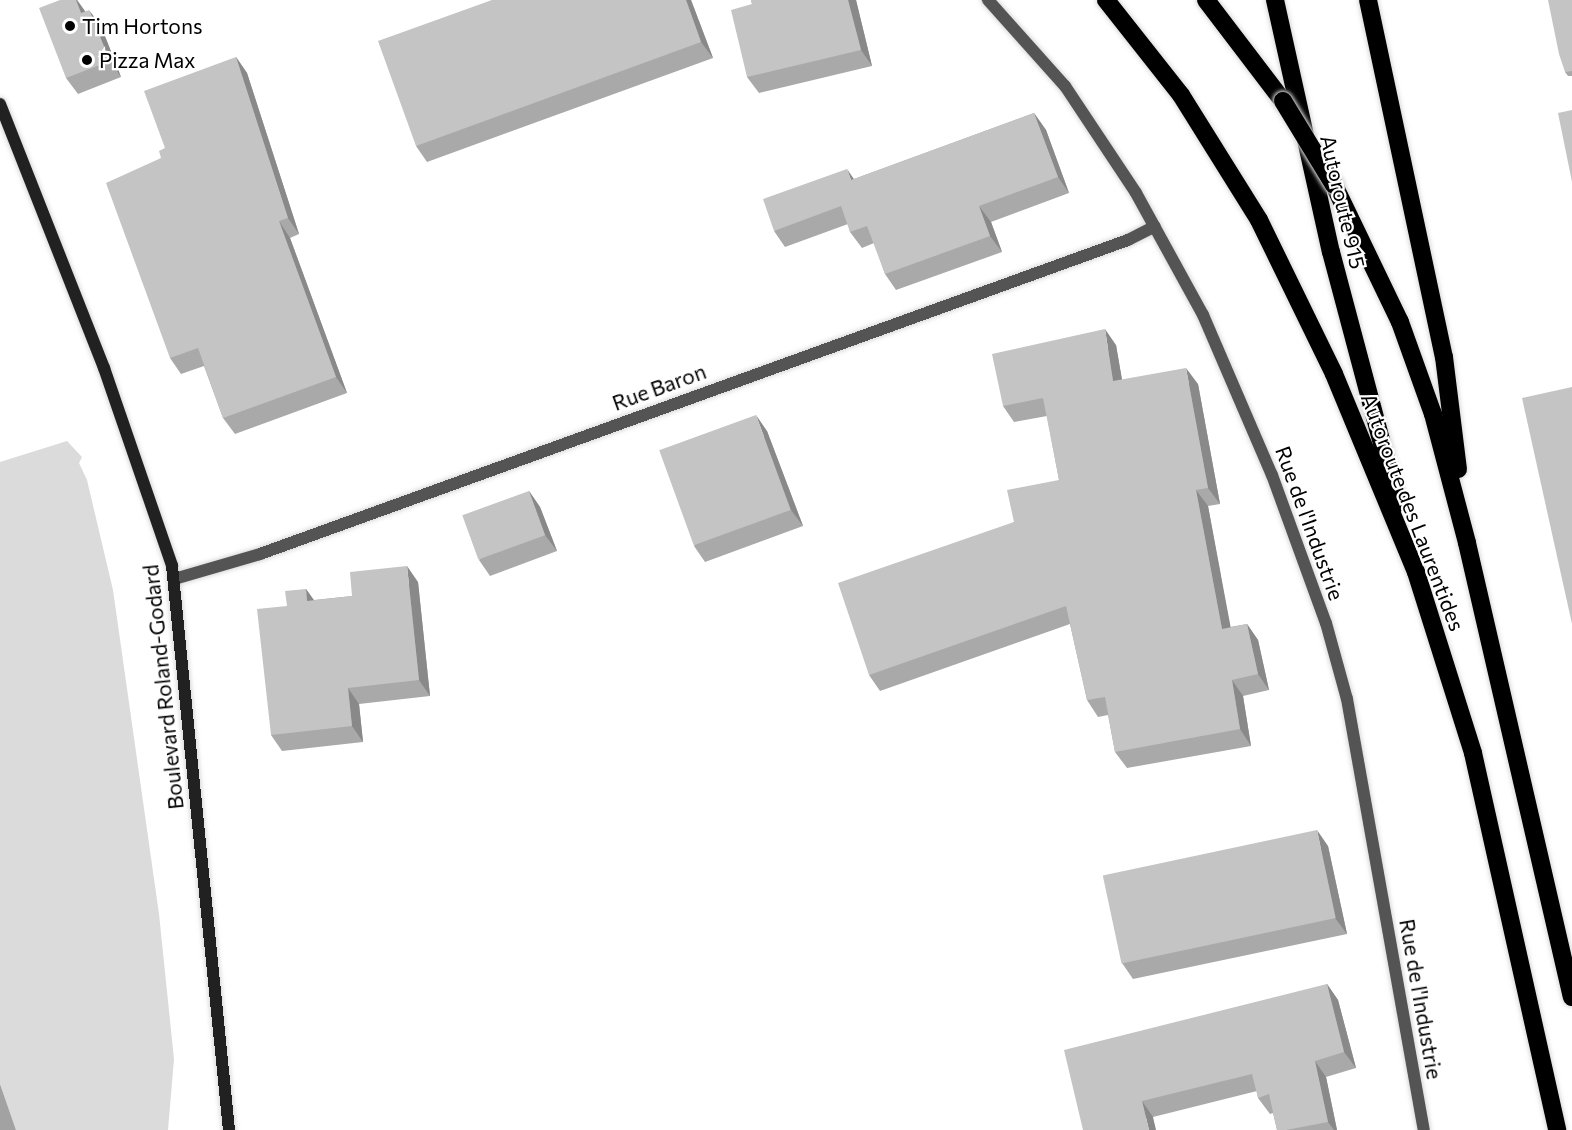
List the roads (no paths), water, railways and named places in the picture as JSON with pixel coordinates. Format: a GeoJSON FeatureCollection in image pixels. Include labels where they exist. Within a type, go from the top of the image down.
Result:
{"type":"FeatureCollection","features":[{"type":"Feature","properties":{"kind":"highway","name":"Autoroute des Laurentides"},"geometry":{"type":"LineString","coordinates":[[1106,0],[1181,95],[1259,220],[1330,366],[1416,572],[1473,753],[1557,1130]]}},
{"type":"Feature","properties":{"kind":"highway","name":"Autoroute des Laurentides"},"geometry":{"type":"LineString","coordinates":[[1206,0],[1282,101],[1334,185],[1370,257],[1415,361],[1467,543],[1572,997]]}},
{"type":"Feature","properties":{"kind":"highway","name":"Autoroute 915"},"geometry":{"type":"LineString","coordinates":[[1275,0],[1331,252],[1416,572]]}},
{"type":"Feature","properties":{"kind":"highway"},"geometry":{"type":"LineString","coordinates":[[1368,0],[1444,357],[1467,543]]}},
{"type":"Feature","properties":{"kind":"street","name":"Rue de l'Industrie"},"geometry":{"type":"LineString","coordinates":[[988,0],[1075,100],[1155,226],[1223,357],[1326,623],[1356,742],[1424,1130]]}},
{"type":"Feature","properties":{"kind":"street","name":"Boulevard Roland-Godard"},"geometry":{"type":"LineString","coordinates":[[0,104],[3,118],[104,368],[157,513],[174,579],[229,1130]]}},
{"type":"Feature","properties":{"kind":"street","name":"Rue Baron"},"geometry":{"type":"LineString","coordinates":[[174,579],[260,554],[1128,240],[1155,226]]}},
{"type":"Feature","properties":{"kind":"place","name":"Tim Hortons"},"geometry":{"type":"Point","coordinates":[70,26]}},
{"type":"Feature","properties":{"kind":"place","name":"Pizza Max"},"geometry":{"type":"Point","coordinates":[87,60]}}]}
